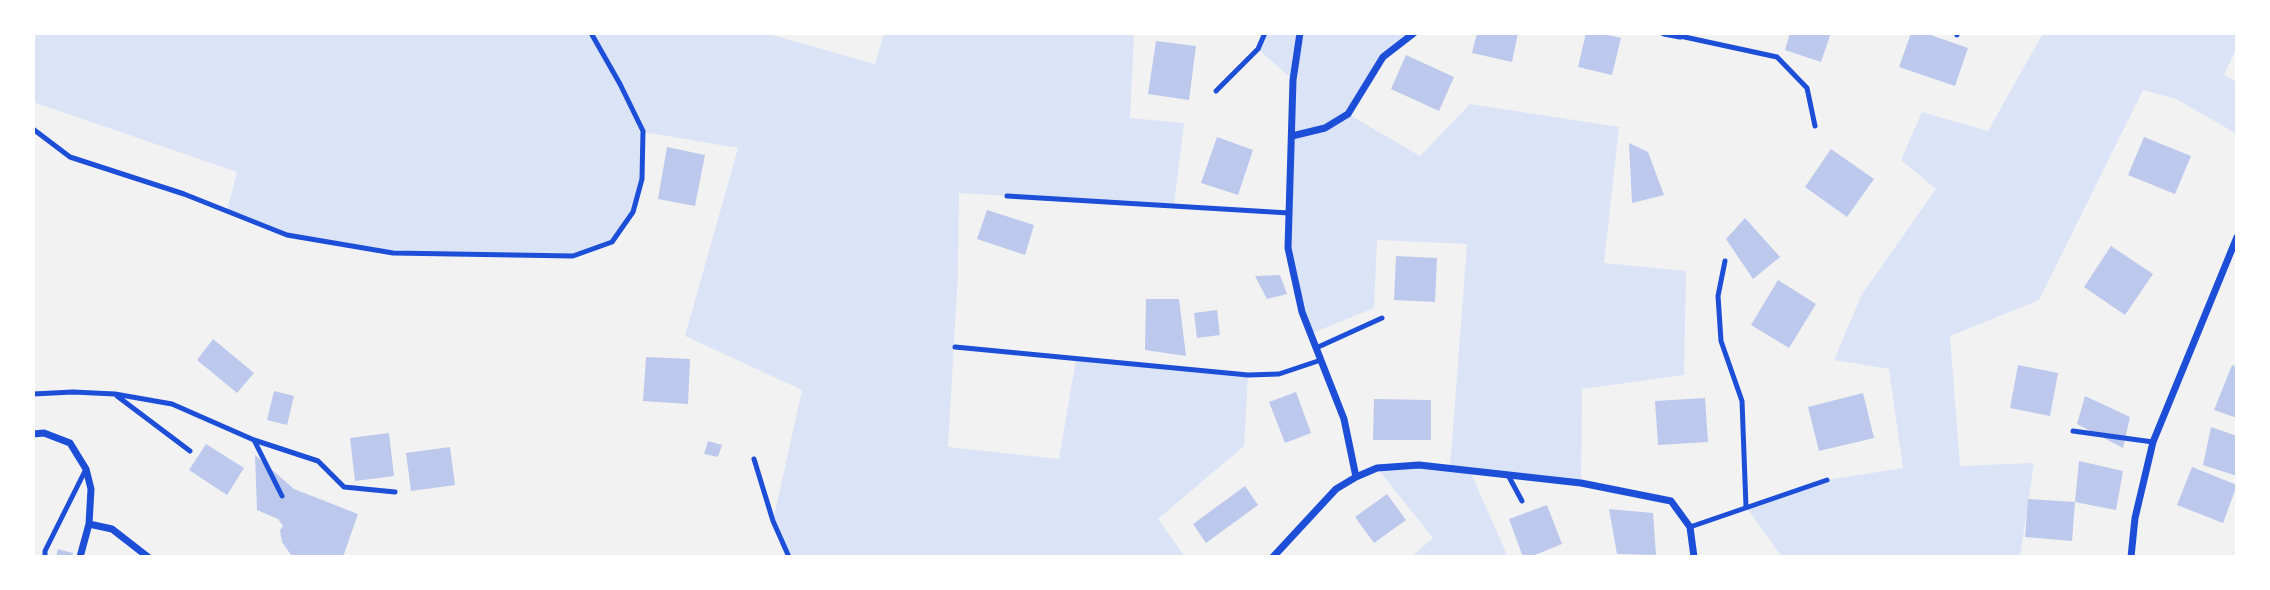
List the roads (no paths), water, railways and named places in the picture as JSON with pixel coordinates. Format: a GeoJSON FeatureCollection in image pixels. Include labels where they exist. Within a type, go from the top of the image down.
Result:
{"type":"FeatureCollection","features":[{"type":"Feature","properties":{"kind":"street"},"geometry":{"type":"LineString","coordinates":[[1300,33],[1293,80],[1288,248],[1302,312],[1344,419],[1356,477]]}},
{"type":"Feature","properties":{"kind":"street"},"geometry":{"type":"LineString","coordinates":[[1292,136],[1325,128],[1348,114],[1383,57],[1414,33]]}},
{"type":"Feature","properties":{"kind":"street"},"geometry":{"type":"LineString","coordinates":[[1664,33],[1680,36]]}},
{"type":"Feature","properties":{"kind":"street"},"geometry":{"type":"LineString","coordinates":[[2131,557],[2135,518],[2153,442],[2237,237]]}},
{"type":"Feature","properties":{"kind":"street"},"geometry":{"type":"LineString","coordinates":[[33,434],[44,433],[70,443],[86,468],[91,489],[89,524],[80,557]]}},
{"type":"Feature","properties":{"kind":"street"},"geometry":{"type":"LineString","coordinates":[[1273,557],[1336,489],[1377,468],[1419,465],[1580,483],[1671,500],[1690,527],[1694,557]]}},
{"type":"Feature","properties":{"kind":"street"},"geometry":{"type":"LineString","coordinates":[[89,524],[112,529],[148,557]]}},
{"type":"Feature","properties":{"kind":"lane"},"geometry":{"type":"LineString","coordinates":[[33,130],[70,157],[184,194],[287,235],[393,253],[573,256],[612,243],[633,212],[642,179],[643,131],[591,33]]}},
{"type":"Feature","properties":{"kind":"lane"},"geometry":{"type":"LineString","coordinates":[[1216,90],[1258,49],[1265,33]]}},
{"type":"Feature","properties":{"kind":"lane"},"geometry":{"type":"LineString","coordinates":[[1680,36],[1777,57],[1807,88],[1815,126]]}},
{"type":"Feature","properties":{"kind":"lane"},"geometry":{"type":"LineString","coordinates":[[1007,196],[1289,212]]}},
{"type":"Feature","properties":{"kind":"lane"},"geometry":{"type":"LineString","coordinates":[[1725,261],[1718,296],[1721,341],[1742,401],[1746,507]]}},
{"type":"Feature","properties":{"kind":"lane"},"geometry":{"type":"LineString","coordinates":[[1316,348],[1382,318]]}},
{"type":"Feature","properties":{"kind":"lane"},"geometry":{"type":"LineString","coordinates":[[955,347],[1248,375],[1279,374],[1321,360]]}},
{"type":"Feature","properties":{"kind":"lane"},"geometry":{"type":"LineString","coordinates":[[33,394],[115,394],[172,404],[254,440],[318,461],[344,488],[395,492]]}},
{"type":"Feature","properties":{"kind":"lane"},"geometry":{"type":"LineString","coordinates":[[115,394],[190,451]]}},
{"type":"Feature","properties":{"kind":"lane"},"geometry":{"type":"LineString","coordinates":[[2073,432],[2153,442]]}},
{"type":"Feature","properties":{"kind":"lane"},"geometry":{"type":"LineString","coordinates":[[254,440],[282,496]]}},
{"type":"Feature","properties":{"kind":"lane"},"geometry":{"type":"LineString","coordinates":[[754,459],[789,557]]}},
{"type":"Feature","properties":{"kind":"lane"},"geometry":{"type":"LineString","coordinates":[[45,557],[45,551],[86,468]]}},
{"type":"Feature","properties":{"kind":"lane"},"geometry":{"type":"LineString","coordinates":[[1508,475],[1522,501]]}},
{"type":"Feature","properties":{"kind":"lane"},"geometry":{"type":"LineString","coordinates":[[1690,527],[1827,480]]}}]}
